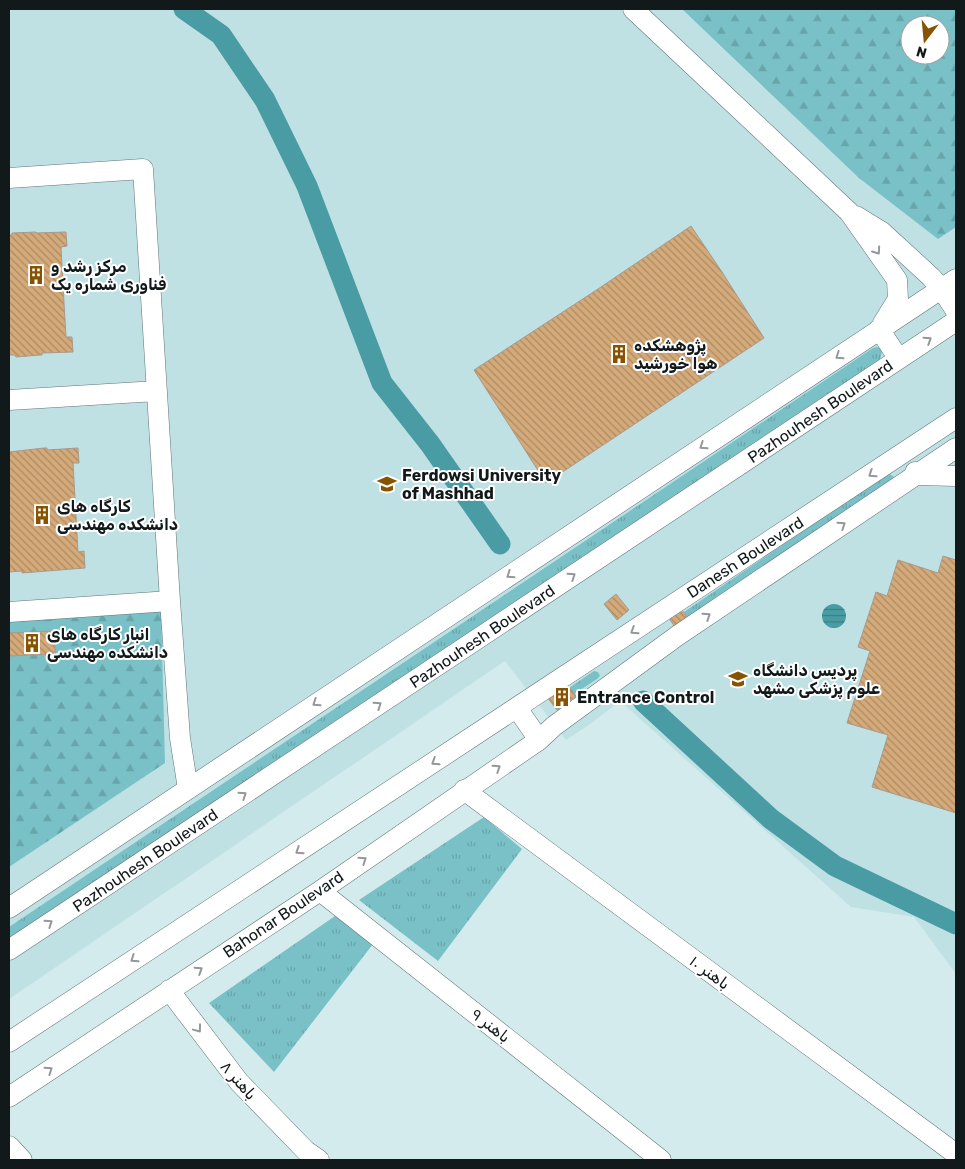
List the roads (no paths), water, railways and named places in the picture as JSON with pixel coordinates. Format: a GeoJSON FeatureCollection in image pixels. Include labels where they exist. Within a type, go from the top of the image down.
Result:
{"type":"FeatureCollection","features":[{"type":"Feature","properties":{"kind":"street"},"geometry":{"type":"LineString","coordinates":[[633,9],[849,212],[897,280],[898,299],[879,329]]}},
{"type":"Feature","properties":{"kind":"street"},"geometry":{"type":"LineString","coordinates":[[9,178],[143,169],[170,601],[180,738],[188,789]]}},
{"type":"Feature","properties":{"kind":"street"},"geometry":{"type":"LineString","coordinates":[[849,212],[882,232],[949,284],[956,311]]}},
{"type":"Feature","properties":{"kind":"street"},"geometry":{"type":"LineString","coordinates":[[9,908],[949,284]]}},
{"type":"Feature","properties":{"kind":"street","name":"Pazhouhesh Boulevard"},"geometry":{"type":"LineString","coordinates":[[9,950],[956,321]]}},
{"type":"Feature","properties":{"kind":"street"},"geometry":{"type":"LineString","coordinates":[[879,329],[899,359]]}},
{"type":"Feature","properties":{"kind":"street"},"geometry":{"type":"LineString","coordinates":[[9,400],[157,391]]}},
{"type":"Feature","properties":{"kind":"street","name":"Danesh Boulevard"},"geometry":{"type":"LineString","coordinates":[[517,708],[956,418]]}},
{"type":"Feature","properties":{"kind":"street","name":"Danesh Boulevard"},"geometry":{"type":"LineString","coordinates":[[554,726],[676,636],[956,448]]}},
{"type":"Feature","properties":{"kind":"street"},"geometry":{"type":"LineString","coordinates":[[904,453],[917,475],[956,476]]}},
{"type":"Feature","properties":{"kind":"street"},"geometry":{"type":"LineString","coordinates":[[9,612],[170,601]]}},
{"type":"Feature","properties":{"kind":"street"},"geometry":{"type":"LineString","coordinates":[[660,614],[676,636]]}},
{"type":"Feature","properties":{"kind":"street"},"geometry":{"type":"LineString","coordinates":[[9,1042],[517,708],[539,740]]}},
{"type":"Feature","properties":{"kind":"street","name":"Bahonar Boulevard"},"geometry":{"type":"LineString","coordinates":[[9,1097],[320,890],[539,740],[554,726]]}},
{"type":"Feature","properties":{"kind":"street","name":"باهنر ۱۰"},"geometry":{"type":"LineString","coordinates":[[464,790],[956,1154]]}},
{"type":"Feature","properties":{"kind":"street","name":"باهنر ۹"},"geometry":{"type":"LineString","coordinates":[[320,890],[661,1160]]}},
{"type":"Feature","properties":{"kind":"street","name":"باهنر ۸"},"geometry":{"type":"LineString","coordinates":[[169,990],[239,1082],[306,1151],[319,1160]]}},
{"type":"Feature","properties":{"kind":"street"},"geometry":{"type":"LineString","coordinates":[[9,1146],[22,1160]]}},
{"type":"Feature","properties":{"kind":"waterway"},"geometry":{"type":"LineString","coordinates":[[184,9],[221,35],[265,100],[307,186],[382,383],[430,444],[500,544]]}},
{"type":"Feature","properties":{"kind":"waterway"},"geometry":{"type":"LineString","coordinates":[[643,701],[771,819],[835,866],[956,924]]}},
{"type":"Feature","properties":{"kind":"place","name":"مرکز رشد و فناوری شماره یک"},"geometry":{"type":"Point","coordinates":[36,275]}},
{"type":"Feature","properties":{"kind":"place","name":"پژوهشکده هوا خورشید"},"geometry":{"type":"Point","coordinates":[619,354]}},
{"type":"Feature","properties":{"kind":"place","name":"Ferdowsi University of Mashhad"},"geometry":{"type":"Point","coordinates":[387,484]}},
{"type":"Feature","properties":{"kind":"place","name":"کارگاه های دانشکده مهندسی"},"geometry":{"type":"Point","coordinates":[42,515]}},
{"type":"Feature","properties":{"kind":"place","name":"انبار کارگاه های دانشکده مهندسی"},"geometry":{"type":"Point","coordinates":[32,643]}},
{"type":"Feature","properties":{"kind":"place","name":"پردیس دانشگاه علوم پزشکی مشهد"},"geometry":{"type":"Point","coordinates":[738,679]}},
{"type":"Feature","properties":{"kind":"place","name":"Entrance Control"},"geometry":{"type":"Point","coordinates":[562,697]}}]}
